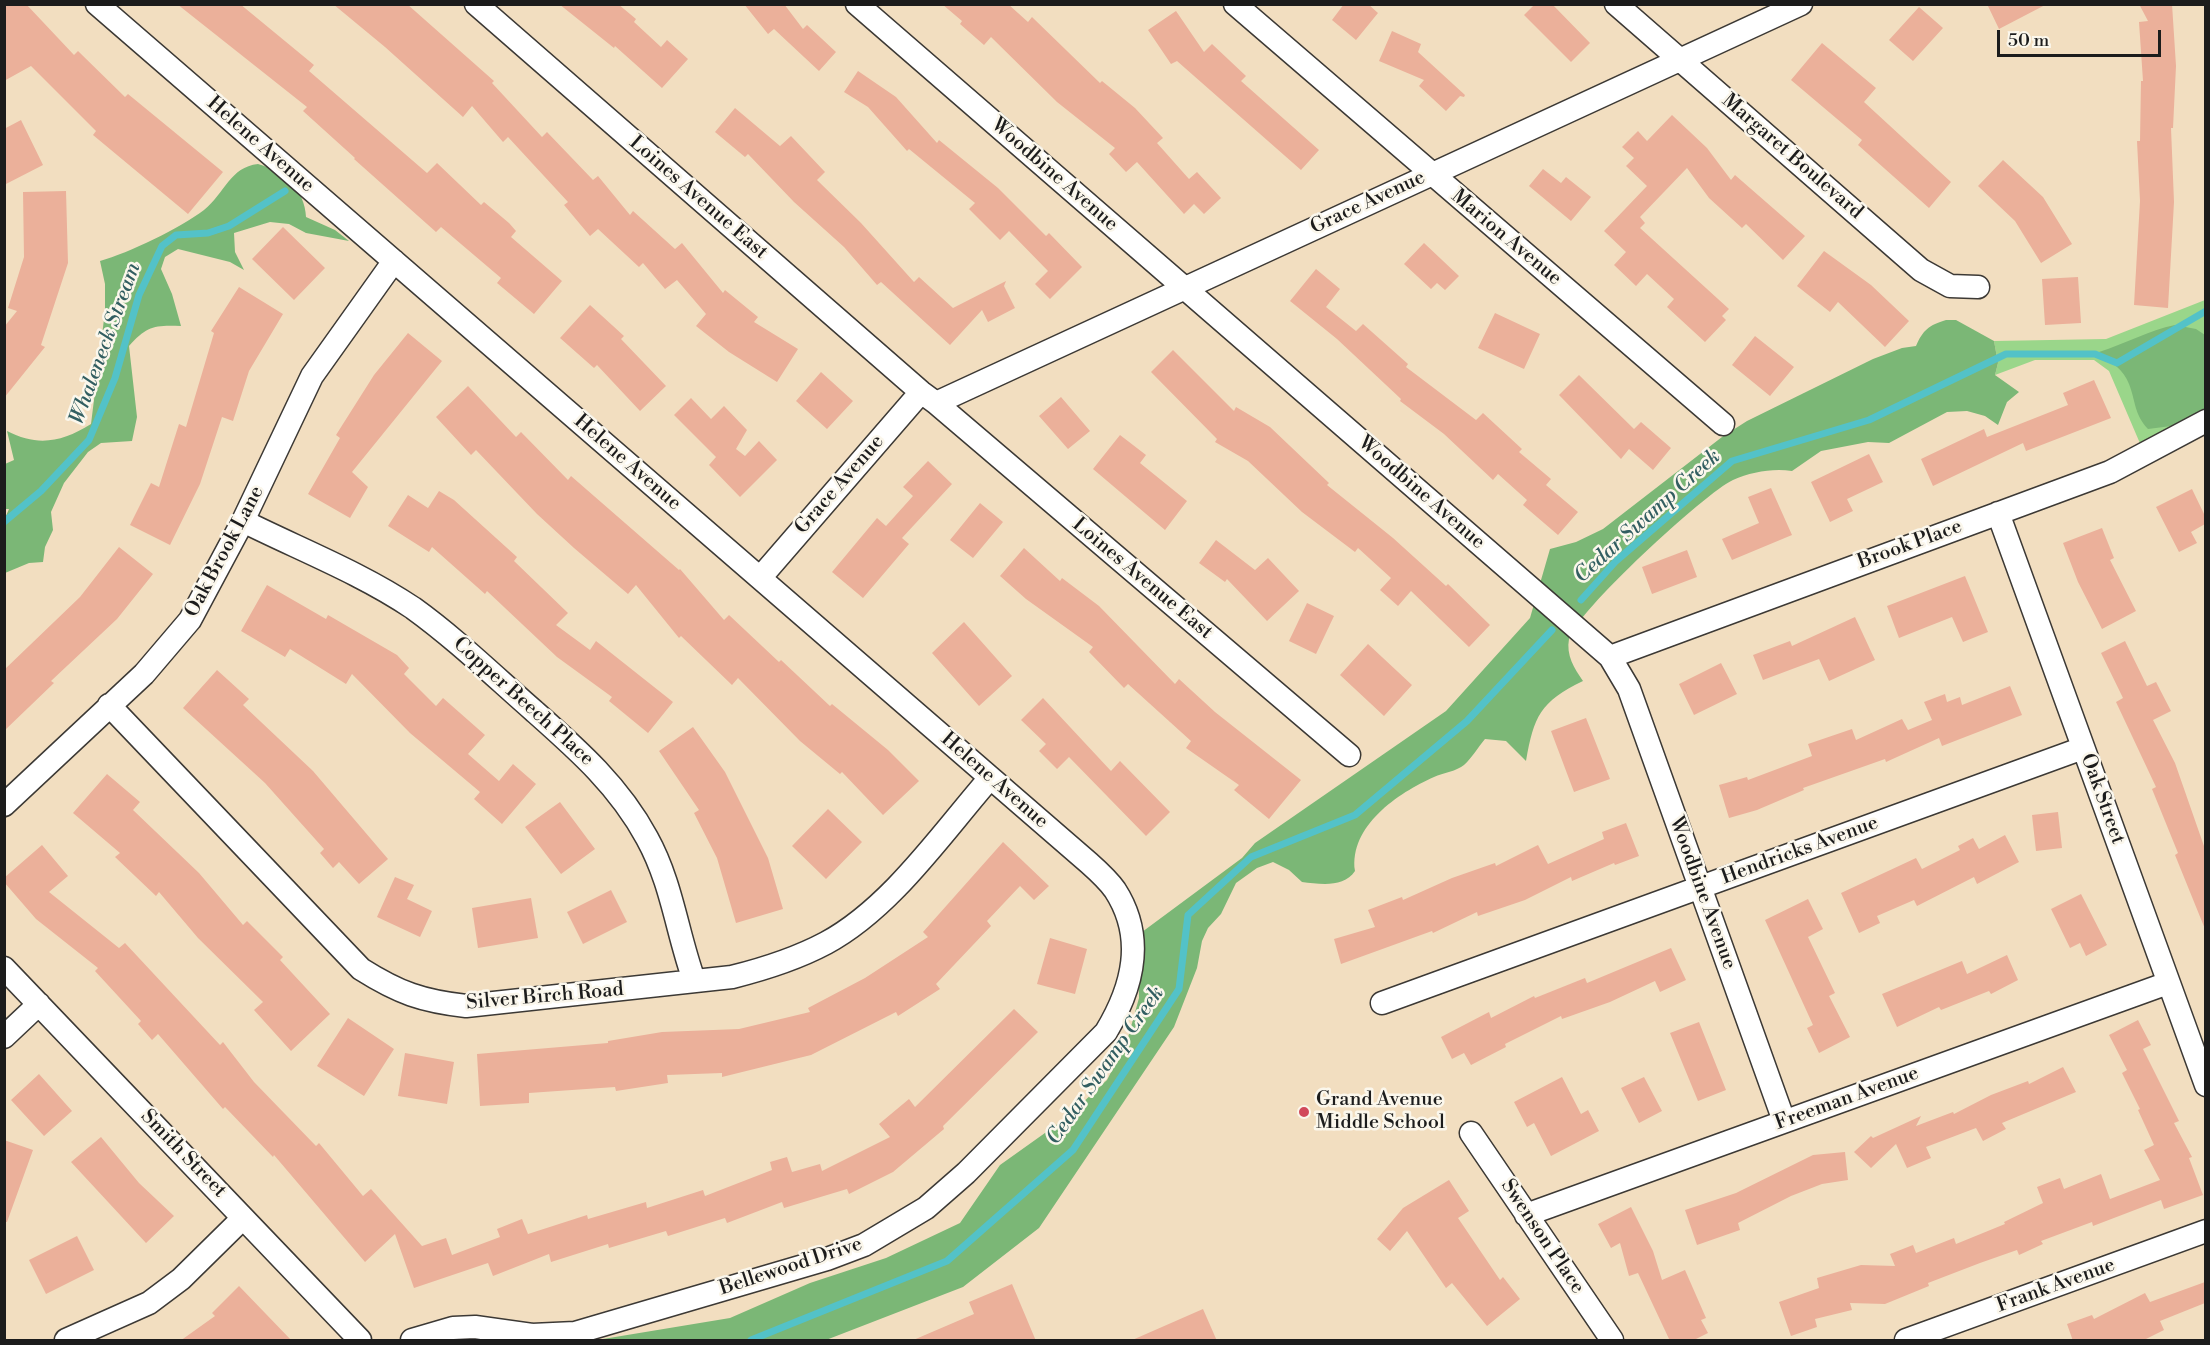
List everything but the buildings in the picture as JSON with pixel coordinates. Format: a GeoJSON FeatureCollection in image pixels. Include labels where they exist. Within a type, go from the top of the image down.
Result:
{"type":"FeatureCollection","features":[{"type":"Feature","properties":{"kind":"street","name":"Helene Avenue"},"geometry":{"type":"LineString","coordinates":[[97,4],[1089,863],[1115,890],[1128,919],[1133,939]]}},
{"type":"Feature","properties":{"kind":"street","name":"Loines Avenue East"},"geometry":{"type":"LineString","coordinates":[[476,4],[928,398],[1349,755]]}},
{"type":"Feature","properties":{"kind":"street","name":"Woodbine Avenue"},"geometry":{"type":"LineString","coordinates":[[857,4],[1610,657],[1629,689],[1784,1121]]}},
{"type":"Feature","properties":{"kind":"street","name":"Marion Avenue"},"geometry":{"type":"LineString","coordinates":[[1235,4],[1723,424]]}},
{"type":"Feature","properties":{"kind":"street","name":"Margaret Boulevard"},"geometry":{"type":"LineString","coordinates":[[1616,4],[1921,270],[1950,285],[1978,287]]}},
{"type":"Feature","properties":{"kind":"street","name":"Grace Avenue"},"geometry":{"type":"LineString","coordinates":[[760,578],[928,398],[1184,288],[1801,4]]}},
{"type":"Feature","properties":{"kind":"street","name":"Oak Brook Lane"},"geometry":{"type":"LineString","coordinates":[[4,805],[144,674],[190,620],[243,521],[312,376],[394,261]]}},
{"type":"Feature","properties":{"kind":"street","name":"Brook Place"},"geometry":{"type":"LineString","coordinates":[[1610,657],[2124,466],[2205,421]]}},
{"type":"Feature","properties":{"kind":"street","name":"Oak Street"},"geometry":{"type":"LineString","coordinates":[[1998,513],[2205,1085]]}},
{"type":"Feature","properties":{"kind":"street","name":"Copper Beech Place"},"geometry":{"type":"LineString","coordinates":[[243,521],[369,583],[411,608],[453,640],[591,762],[623,799],[648,840],[673,899],[682,947],[694,980]]}},
{"type":"Feature","properties":{"kind":"street","name":"Silver Birch Road"},"geometry":{"type":"LineString","coordinates":[[109,705],[361,969],[392,989],[431,1002],[466,1006],[732,977],[771,967],[826,943],[849,928],[890,893],[990,778]]}},
{"type":"Feature","properties":{"kind":"street","name":"Hendricks Avenue"},"geometry":{"type":"LineString","coordinates":[[1382,1003],[2083,748]]}},
{"type":"Feature","properties":{"kind":"street","name":"Bellewood Drive"},"geometry":{"type":"LineString","coordinates":[[412,1341],[453,1328],[475,1327],[532,1335],[575,1333],[827,1259],[864,1245],[903,1224],[926,1208],[966,1173],[1106,1032],[1123,1004],[1134,965],[1133,939]]}},
{"type":"Feature","properties":{"kind":"street","name":"Smith Street"},"geometry":{"type":"LineString","coordinates":[[4,968],[360,1341]]}},
{"type":"Feature","properties":{"kind":"street","name":"Freeman Avenue"},"geometry":{"type":"LineString","coordinates":[[1526,1215],[2168,983]]}},
{"type":"Feature","properties":{"kind":"street"},"geometry":{"type":"LineString","coordinates":[[4,1037],[39,1004]]}},
{"type":"Feature","properties":{"kind":"street","name":"Swenson Place"},"geometry":{"type":"LineString","coordinates":[[1471,1133],[1612,1341]]}},
{"type":"Feature","properties":{"kind":"street"},"geometry":{"type":"LineString","coordinates":[[66,1341],[149,1304],[181,1278],[243,1218]]}},
{"type":"Feature","properties":{"kind":"street","name":"Frank Avenue"},"geometry":{"type":"LineString","coordinates":[[1906,1341],[2205,1231]]}},
{"type":"Feature","properties":{"kind":"green space"},"geometry":{"type":"Polygon","coordinates":[[[258,164],[276,171],[291,183],[302,198],[306,217],[335,230],[349,241],[306,233],[289,224],[270,222],[234,233],[235,252],[244,270],[230,262],[178,249],[165,257],[161,269],[172,294],[181,326],[152,328],[141,334],[129,346],[137,417],[132,441],[101,443],[88,452],[64,483],[51,512],[53,530],[45,547],[43,562],[29,563],[5,573],[5,518],[9,509],[5,509],[5,464],[14,460],[7,431],[40,441],[70,435],[91,424],[105,311],[105,284],[100,261],[139,246],[194,217],[211,203],[234,175],[249,166],[258,164]]]}},
{"type":"Feature","properties":{"kind":"green space"},"geometry":{"type":"Polygon","coordinates":[[[2205,300],[2205,422],[2145,455],[2109,371],[2094,360],[2035,360],[1995,375],[1998,363],[1994,341],[2106,339],[2205,300]]]}},
{"type":"Feature","properties":{"kind":"green space"},"geometry":{"type":"Polygon","coordinates":[[[1946,320],[1956,320],[1994,341],[1998,363],[1995,375],[2019,392],[2007,402],[1998,425],[1985,416],[1967,411],[1947,412],[1889,443],[1868,442],[1821,451],[1792,471],[1762,471],[1733,480],[1718,489],[1616,580],[1577,625],[1568,645],[1574,666],[1583,681],[1557,696],[1541,712],[1532,732],[1526,761],[1506,741],[1485,739],[1464,765],[1420,784],[1379,813],[1360,840],[1355,855],[1355,871],[1345,880],[1331,884],[1302,882],[1289,870],[1273,862],[1257,868],[1236,883],[1221,914],[1208,928],[1202,941],[1197,968],[1174,1027],[1039,1228],[963,1287],[826,1340],[597,1340],[730,1318],[810,1283],[886,1258],[960,1223],[1000,1165],[1066,1118],[1107,1080],[1127,1041],[1139,998],[1138,935],[1242,858],[1255,843],[1446,711],[1530,618],[1550,549],[1576,542],[1603,529],[1722,437],[1747,421],[1873,359],[1902,348],[1916,346],[1927,329],[1946,320]]]}},
{"type":"Feature","properties":{"kind":"green space"},"geometry":{"type":"Polygon","coordinates":[[[2175,325],[2196,329],[2205,335],[2205,408],[2179,425],[2148,429],[2138,413],[2124,374],[2099,352],[2175,325]]]}},
{"type":"Feature","properties":{"kind":"waterway","name":"Whaleneck Stream"},"geometry":{"type":"LineString","coordinates":[[4,522],[41,491],[89,440],[115,378],[139,295],[162,246],[176,235],[208,233],[229,226],[285,191]]}},
{"type":"Feature","properties":{"kind":"waterway","name":"Cedar Swamp Creek"},"geometry":{"type":"LineString","coordinates":[[1581,600],[1616,561],[1732,461],[1869,420],[2006,354],[2095,354],[2117,363],[2206,311]]}},
{"type":"Feature","properties":{"kind":"waterway","name":"Cedar Swamp Creek"},"geometry":{"type":"LineString","coordinates":[[751,1340],[947,1261],[1073,1150],[1179,989],[1188,915],[1251,857],[1355,815],[1467,721],[1552,630]]}},
{"type":"Feature","properties":{"kind":"place","name":"Grand Avenue Middle School"},"geometry":{"type":"Point","coordinates":[1304,1112]}}]}
